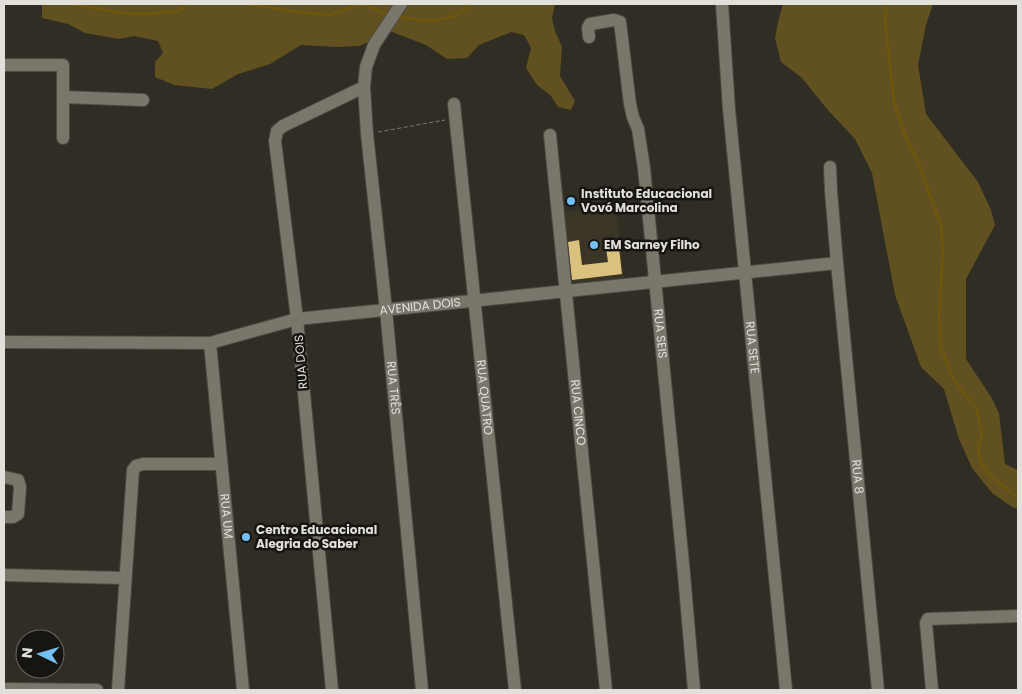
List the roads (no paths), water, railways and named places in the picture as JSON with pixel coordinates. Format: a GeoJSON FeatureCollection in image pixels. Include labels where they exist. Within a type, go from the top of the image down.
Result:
{"type":"FeatureCollection","features":[{"type":"Feature","properties":{"kind":"street","name":"RUA SETE"},"geometry":{"type":"LineString","coordinates":[[722,4],[729,109],[786,690]]}},
{"type":"Feature","properties":{"kind":"street","name":"RUA TRÊS"},"geometry":{"type":"LineString","coordinates":[[395,12],[374,45],[366,67],[364,87],[367,134],[386,310],[422,690]]}},
{"type":"Feature","properties":{"kind":"street","name":"RUA SEIS"},"geometry":{"type":"LineString","coordinates":[[589,37],[588,28],[590,24],[614,20],[620,22],[630,104],[640,137],[694,690]]}},
{"type":"Feature","properties":{"kind":"street"},"geometry":{"type":"LineString","coordinates":[[4,65],[64,66],[64,138]]}},
{"type":"Feature","properties":{"kind":"street","name":"RUA DOIS"},"geometry":{"type":"LineString","coordinates":[[332,690],[298,319],[276,141],[277,131],[283,126],[364,87]]}},
{"type":"Feature","properties":{"kind":"street"},"geometry":{"type":"LineString","coordinates":[[63,97],[143,100]]}},
{"type":"Feature","properties":{"kind":"street","name":"RUA QUATRO"},"geometry":{"type":"LineString","coordinates":[[454,104],[515,690]]}},
{"type":"Feature","properties":{"kind":"street","name":"RUA CINCO"},"geometry":{"type":"LineString","coordinates":[[550,135],[606,690]]}},
{"type":"Feature","properties":{"kind":"street","name":"RUA 8"},"geometry":{"type":"LineString","coordinates":[[830,167],[837,263],[878,690]]}},
{"type":"Feature","properties":{"kind":"street","name":"AVENIDA DOIS"},"geometry":{"type":"LineString","coordinates":[[4,342],[210,343],[298,319],[837,263]]}},
{"type":"Feature","properties":{"kind":"street","name":"RUA UM"},"geometry":{"type":"LineString","coordinates":[[210,343],[243,690]]}},
{"type":"Feature","properties":{"kind":"street"},"geometry":{"type":"LineString","coordinates":[[118,690],[133,470],[136,466],[143,464],[221,464]]}},
{"type":"Feature","properties":{"kind":"street"},"geometry":{"type":"LineString","coordinates":[[4,477],[18,480],[20,487],[18,514],[14,517],[4,516]]}},
{"type":"Feature","properties":{"kind":"street"},"geometry":{"type":"LineString","coordinates":[[4,575],[125,578]]}},
{"type":"Feature","properties":{"kind":"street"},"geometry":{"type":"LineString","coordinates":[[932,690],[926,623],[928,619],[1018,616]]}},
{"type":"Feature","properties":{"kind":"street"},"geometry":{"type":"LineString","coordinates":[[4,689],[97,690]]}},
{"type":"Feature","properties":{"kind":"waterway"},"geometry":{"type":"LineString","coordinates":[[72,4],[122,13],[148,14],[179,11],[186,4]]}},
{"type":"Feature","properties":{"kind":"waterway"},"geometry":{"type":"LineString","coordinates":[[248,4],[328,15],[362,4]]}},
{"type":"Feature","properties":{"kind":"waterway"},"geometry":{"type":"LineString","coordinates":[[364,4],[388,15]]}},
{"type":"Feature","properties":{"kind":"waterway"},"geometry":{"type":"LineString","coordinates":[[398,17],[433,21],[455,16],[471,4]]}},
{"type":"Feature","properties":{"kind":"waterway"},"geometry":{"type":"LineString","coordinates":[[887,4],[885,21],[894,102],[906,138],[919,164],[941,226],[943,251],[939,315],[940,345],[953,378],[976,407],[982,433],[978,448],[980,462],[990,475],[1018,498]]}},
{"type":"Feature","properties":{"kind":"place","name":"Instituto Educacional Vovó Marcolina"},"geometry":{"type":"Point","coordinates":[571,201]}},
{"type":"Feature","properties":{"kind":"place","name":"EM Sarney Filho"},"geometry":{"type":"Point","coordinates":[594,245]}},
{"type":"Feature","properties":{"kind":"place","name":"Centro Educacional Alegria do Saber"},"geometry":{"type":"Point","coordinates":[246,537]}}]}
